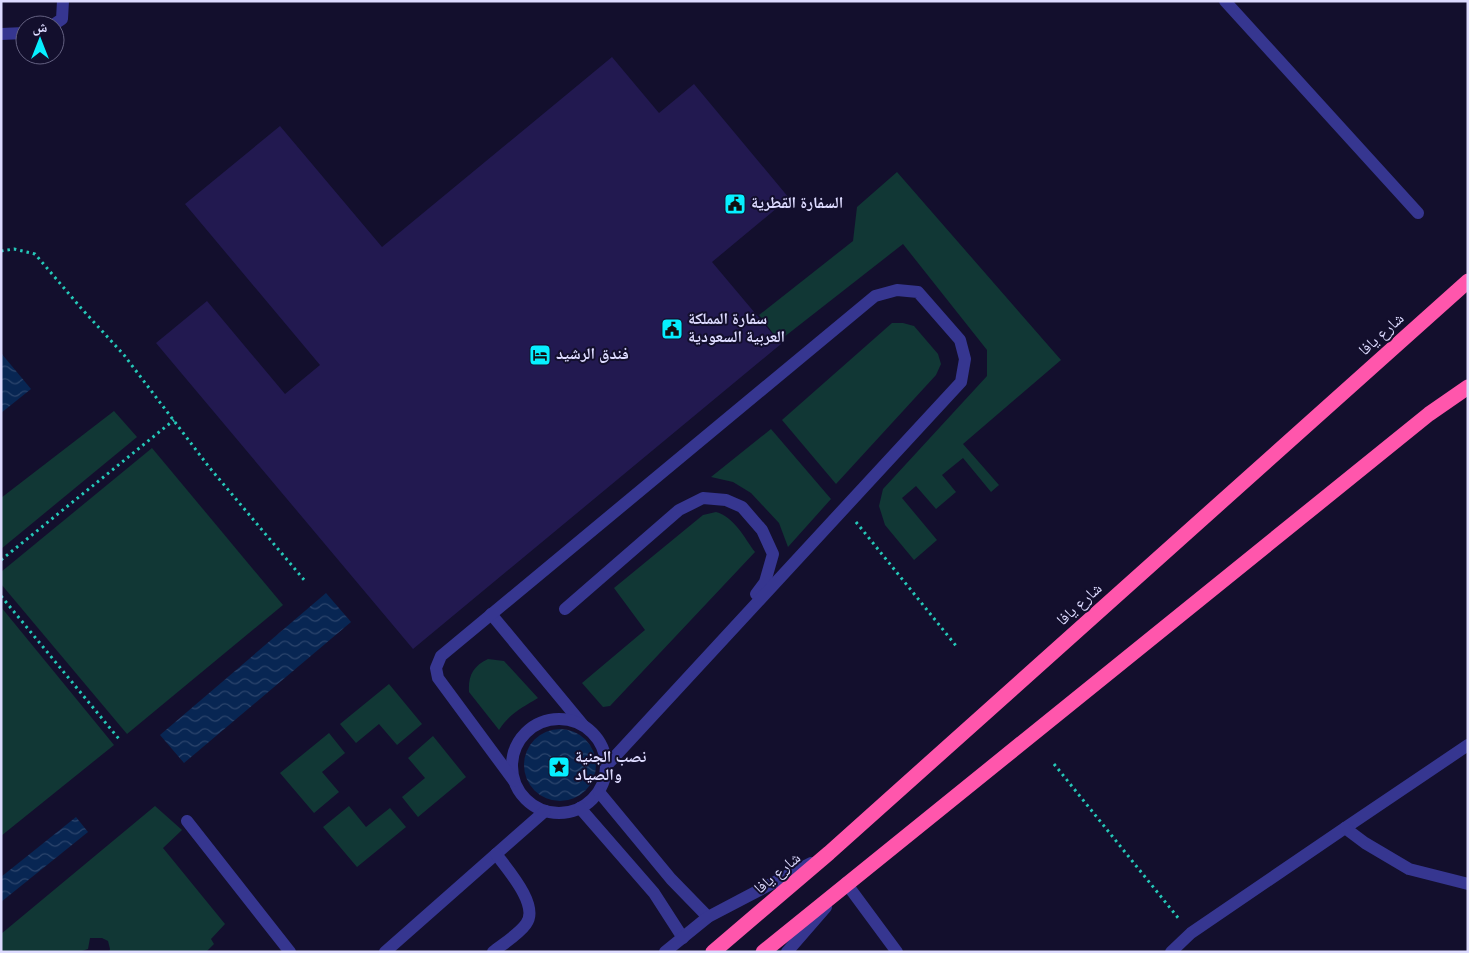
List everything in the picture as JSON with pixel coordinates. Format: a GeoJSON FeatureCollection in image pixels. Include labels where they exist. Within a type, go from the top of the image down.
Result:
{"type":"FeatureCollection","features":[{"type":"Feature","properties":{"kind":"highway","name":"شارع يافا"},"geometry":{"type":"LineString","coordinates":[[713,952],[829,853],[1468,282]]}},
{"type":"Feature","properties":{"kind":"highway"},"geometry":{"type":"LineString","coordinates":[[763,952],[1429,414],[1468,377]]}},
{"type":"Feature","properties":{"kind":"highway"},"geometry":{"type":"LineString","coordinates":[[1429,414],[1468,388]]}},
{"type":"Feature","properties":{"kind":"street"},"geometry":{"type":"LineString","coordinates":[[62,15],[63,1]]}},
{"type":"Feature","properties":{"kind":"street"},"geometry":{"type":"LineString","coordinates":[[1225,1],[1418,212]]}},
{"type":"Feature","properties":{"kind":"street"},"geometry":{"type":"LineString","coordinates":[[1,34],[15,33]]}},
{"type":"Feature","properties":{"kind":"street"},"geometry":{"type":"LineString","coordinates":[[491,614],[583,725],[596,735],[604,749],[607,765],[605,779],[599,792],[580,808],[569,812],[545,811],[532,804],[521,794],[514,780],[438,678],[436,668],[441,656],[491,614],[875,296],[897,290],[918,292],[960,340],[965,359],[961,382],[607,765]]}},
{"type":"Feature","properties":{"kind":"street"},"geometry":{"type":"LineString","coordinates":[[565,608],[679,510],[703,498],[726,500],[742,507],[762,530],[773,554],[765,582],[729,633]]}},
{"type":"Feature","properties":{"kind":"street"},"geometry":{"type":"LineString","coordinates":[[514,780],[512,764],[515,748],[524,735],[536,725],[552,719],[568,720],[583,725]]}},
{"type":"Feature","properties":{"kind":"street"},"geometry":{"type":"LineString","coordinates":[[1171,952],[1191,933],[1468,745]]}},
{"type":"Feature","properties":{"kind":"street"},"geometry":{"type":"LineString","coordinates":[[599,792],[671,879],[708,917]]}},
{"type":"Feature","properties":{"kind":"street"},"geometry":{"type":"LineString","coordinates":[[580,808],[654,893],[683,938]]}},
{"type":"Feature","properties":{"kind":"street"},"geometry":{"type":"LineString","coordinates":[[385,952],[545,811]]}},
{"type":"Feature","properties":{"kind":"street"},"geometry":{"type":"LineString","coordinates":[[186,821],[290,952]]}},
{"type":"Feature","properties":{"kind":"street"},"geometry":{"type":"LineString","coordinates":[[1345,828],[1365,843],[1410,869],[1468,884]]}},
{"type":"Feature","properties":{"kind":"street"},"geometry":{"type":"LineString","coordinates":[[665,952],[708,917],[829,853]]}},
{"type":"Feature","properties":{"kind":"street"},"geometry":{"type":"LineString","coordinates":[[493,952],[526,924],[531,912],[528,901],[496,854]]}},
{"type":"Feature","properties":{"kind":"street"},"geometry":{"type":"LineString","coordinates":[[787,952],[846,884],[897,952]]}},
{"type":"Feature","properties":{"kind":"path"},"geometry":{"type":"LineString","coordinates":[[1,251],[14,249],[35,254],[124,355],[209,467],[305,582]]}},
{"type":"Feature","properties":{"kind":"path"},"geometry":{"type":"LineString","coordinates":[[1,560],[174,420]]}},
{"type":"Feature","properties":{"kind":"path"},"geometry":{"type":"LineString","coordinates":[[845,508],[958,647]]}},
{"type":"Feature","properties":{"kind":"path"},"geometry":{"type":"LineString","coordinates":[[1,596],[119,740]]}},
{"type":"Feature","properties":{"kind":"path"},"geometry":{"type":"LineString","coordinates":[[1054,764],[1191,933]]}},
{"type":"Feature","properties":{"kind":"green space"},"geometry":{"type":"Polygon","coordinates":[[[897,172],[1061,360],[963,444],[999,485],[991,492],[963,458],[942,475],[956,492],[936,509],[916,486],[902,498],[937,540],[914,560],[885,525],[879,506],[883,489],[987,376],[987,350],[903,244],[779,341],[759,315],[853,241],[857,207],[897,172]]]}},
{"type":"Feature","properties":{"kind":"green space"},"geometry":{"type":"Polygon","coordinates":[[[892,323],[914,326],[938,354],[941,364],[936,375],[836,484],[782,420],[892,323]]]}},
{"type":"Feature","properties":{"kind":"green space"},"geometry":{"type":"Polygon","coordinates":[[[114,411],[137,437],[1,549],[1,498],[114,411]]]}},
{"type":"Feature","properties":{"kind":"green space"},"geometry":{"type":"Polygon","coordinates":[[[771,429],[831,499],[788,547],[779,523],[751,493],[733,482],[711,477],[771,429]]]}},
{"type":"Feature","properties":{"kind":"green space"},"geometry":{"type":"Polygon","coordinates":[[[152,448],[283,605],[127,734],[1,584],[1,572],[152,448]]]}},
{"type":"Feature","properties":{"kind":"green space"},"geometry":{"type":"Polygon","coordinates":[[[716,512],[733,523],[755,552],[610,706],[603,707],[582,683],[645,630],[614,588],[703,515],[716,512]]]}},
{"type":"Feature","properties":{"kind":"green space"},"geometry":{"type":"Polygon","coordinates":[[[1,607],[114,745],[1,836],[1,607]]]}},
{"type":"Feature","properties":{"kind":"green space"},"geometry":{"type":"Polygon","coordinates":[[[488,659],[504,661],[538,698],[512,715],[499,730],[469,692],[469,681],[472,672],[488,659]]]}},
{"type":"Feature","properties":{"kind":"green space"},"geometry":{"type":"Polygon","coordinates":[[[389,684],[422,724],[397,745],[379,724],[356,743],[340,724],[389,684]]]}},
{"type":"Feature","properties":{"kind":"green space"},"geometry":{"type":"Polygon","coordinates":[[[329,733],[345,753],[322,772],[339,792],[314,813],[280,773],[329,733]]]}},
{"type":"Feature","properties":{"kind":"green space"},"geometry":{"type":"Polygon","coordinates":[[[433,736],[466,777],[418,817],[402,797],[425,778],[408,758],[433,736]]]}},
{"type":"Feature","properties":{"kind":"green space"},"geometry":{"type":"Polygon","coordinates":[[[155,806],[182,830],[163,848],[225,924],[211,939],[214,944],[206,952],[109,952],[108,941],[102,938],[90,938],[88,949],[79,952],[1,952],[1,934],[155,806]]]}},
{"type":"Feature","properties":{"kind":"green space"},"geometry":{"type":"Polygon","coordinates":[[[349,806],[366,827],[390,808],[406,827],[357,867],[323,827],[349,806]]]}},
{"type":"Feature","properties":{"kind":"water"},"geometry":{"type":"Polygon","coordinates":[[[1,353],[31,389],[1,413],[1,353]]]}},
{"type":"Feature","properties":{"kind":"water"},"geometry":{"type":"Polygon","coordinates":[[[326,593],[351,622],[184,763],[160,735],[326,593]]]}},
{"type":"Feature","properties":{"kind":"water"},"geometry":{"type":"Polygon","coordinates":[[[560,729],[580,735],[590,745],[596,765],[590,785],[580,795],[560,801],[540,795],[530,785],[524,765],[530,745],[540,735],[560,729]]]}},
{"type":"Feature","properties":{"kind":"water"},"geometry":{"type":"Polygon","coordinates":[[[76,817],[88,832],[1,902],[1,877],[76,817]]]}},
{"type":"Feature","properties":{"kind":"building","name":"فندق الرشيد"},"geometry":{"type":"Polygon","coordinates":[[[612,57],[659,113],[694,84],[789,198],[712,262],[781,344],[413,649],[156,343],[207,301],[285,394],[320,365],[185,204],[280,126],[382,247],[612,57]]]}},
{"type":"Feature","properties":{"kind":"place","name":"السفارة القطرية"},"geometry":{"type":"Point","coordinates":[735,204]}},
{"type":"Feature","properties":{"kind":"place","name":"سفارة المملكة العربية السعودية"},"geometry":{"type":"Point","coordinates":[672,329]}},
{"type":"Feature","properties":{"kind":"place","name":"فندق الرشيد"},"geometry":{"type":"Point","coordinates":[540,355]}},
{"type":"Feature","properties":{"kind":"place","name":"نصب الجنية والصياد"},"geometry":{"type":"Point","coordinates":[559,767]}}]}
